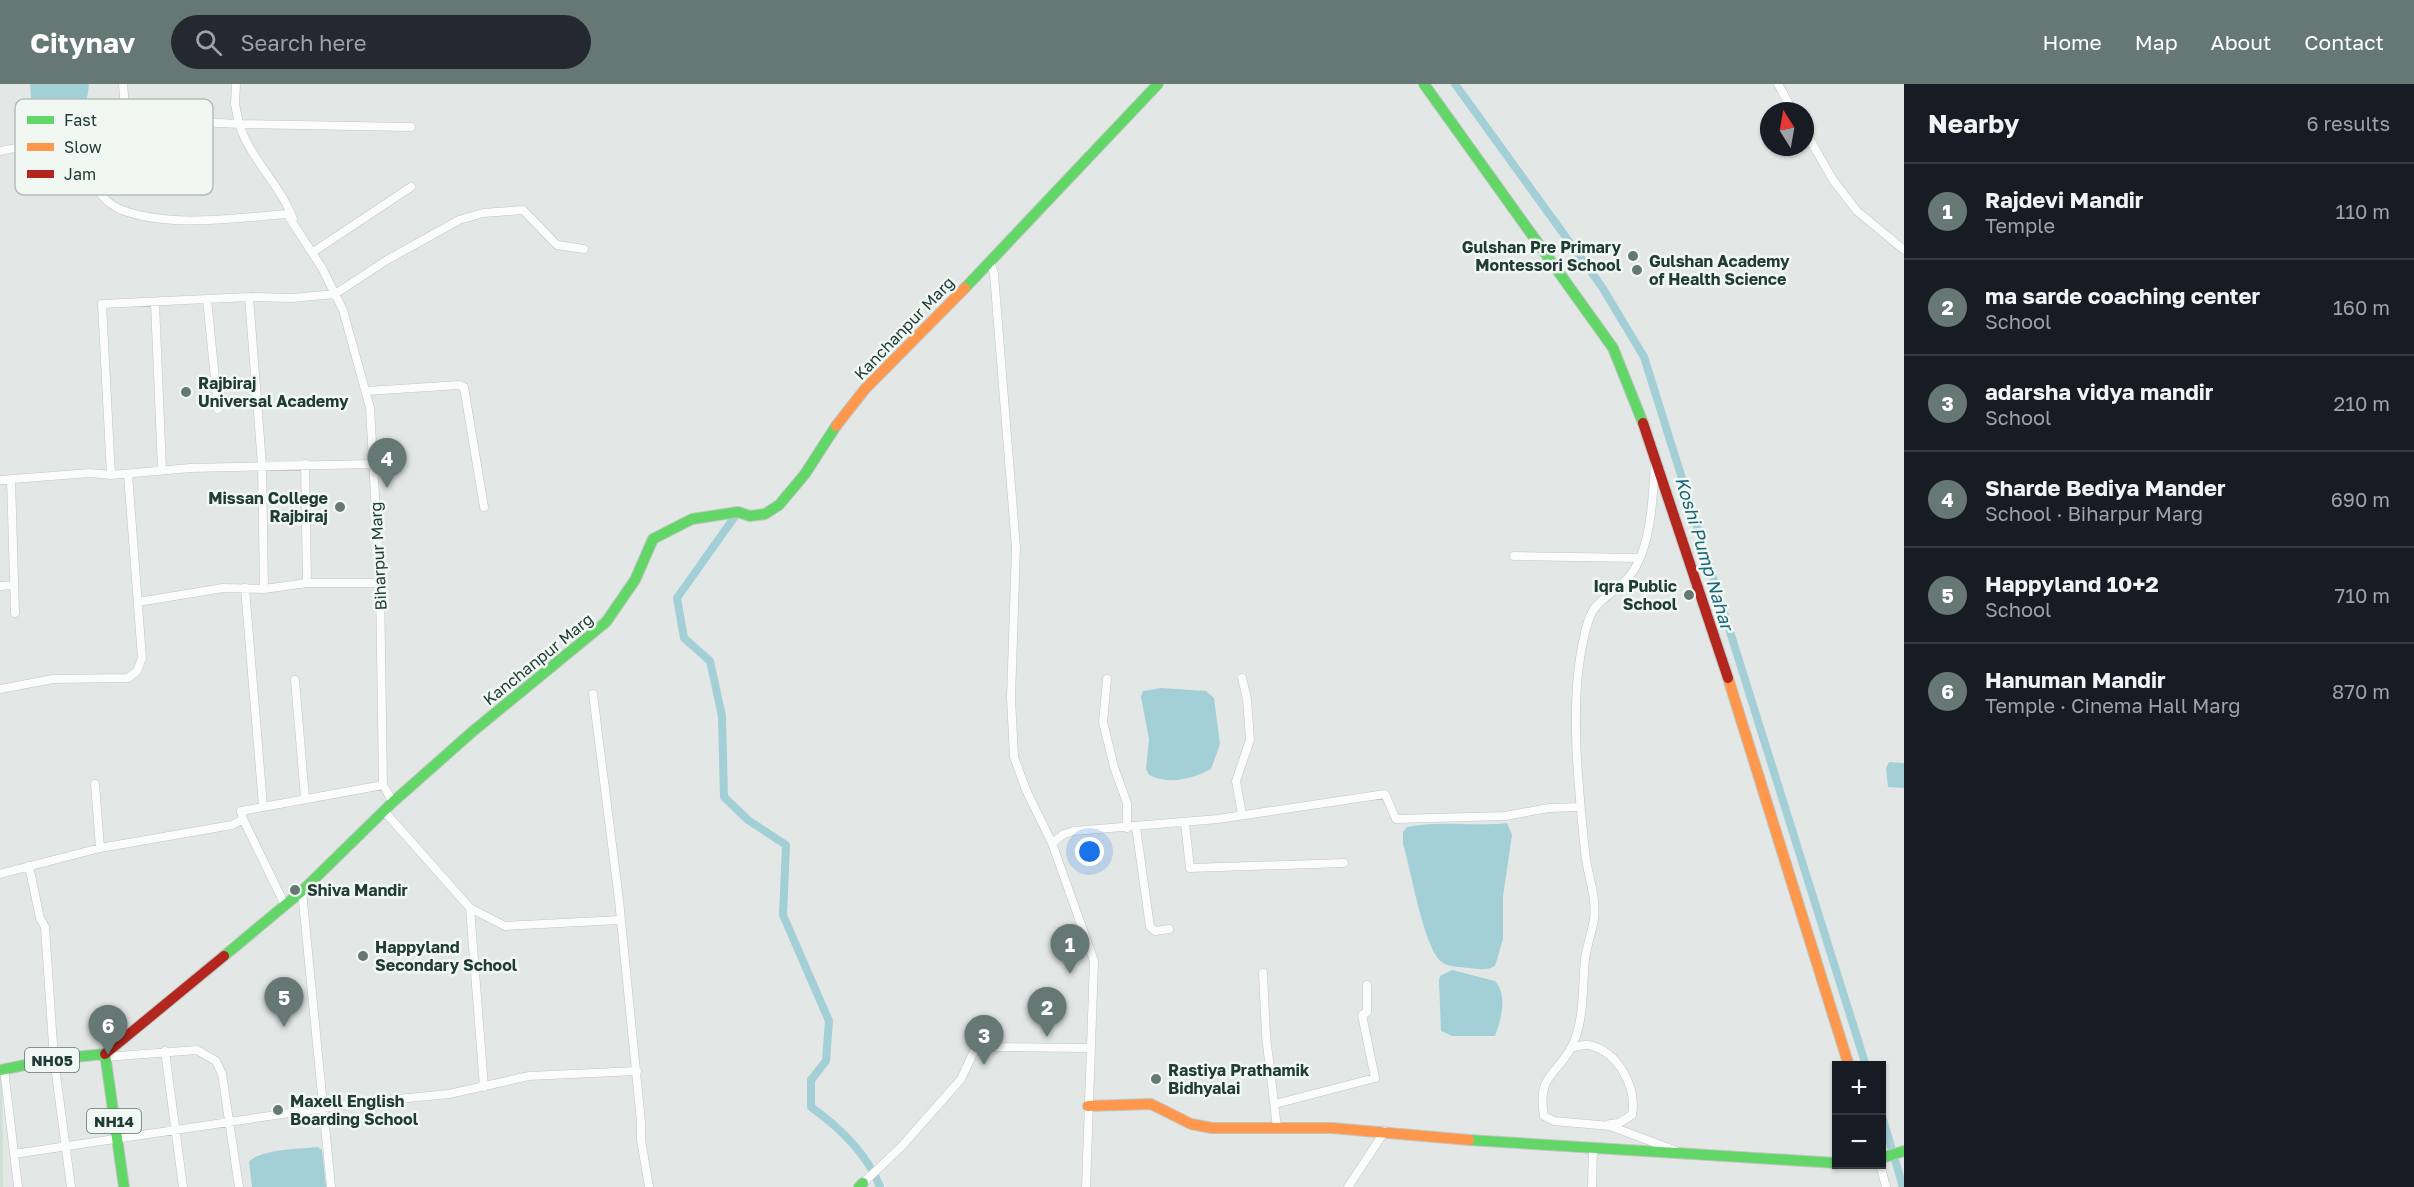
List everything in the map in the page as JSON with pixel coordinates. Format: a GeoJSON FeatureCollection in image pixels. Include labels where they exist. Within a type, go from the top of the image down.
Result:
{"type":"FeatureCollection","features":[{"type":"Feature","properties":{"kind":"street"},"geometry":{"type":"LineString","coordinates":[[123,84],[123,99]]}},
{"type":"Feature","properties":{"kind":"street","name":"Biharpur Marg"},"geometry":{"type":"LineString","coordinates":[[236,84],[235,104],[246,145],[279,190],[295,224],[335,294],[350,331],[367,391],[374,464],[380,583],[383,785],[393,802]]}},
{"type":"Feature","properties":{"kind":"street","name":"Kanchanpur Marg"},"geometry":{"type":"LineString","coordinates":[[105,1056],[302,891],[393,802],[472,732],[606,622],[635,580],[653,539],[692,519],[738,512],[750,516],[765,514],[779,505],[805,474],[834,429],[865,389],[1158,84]]}},
{"type":"Feature","properties":{"kind":"street"},"geometry":{"type":"LineString","coordinates":[[1424,84],[1613,348],[1656,456],[1735,698],[1848,1061]]}},
{"type":"Feature","properties":{"kind":"street"},"geometry":{"type":"LineString","coordinates":[[1778,84],[1788,102]]}},
{"type":"Feature","properties":{"kind":"street"},"geometry":{"type":"LineString","coordinates":[[213,123],[411,127]]}},
{"type":"Feature","properties":{"kind":"street"},"geometry":{"type":"LineString","coordinates":[[0,150],[15,147]]}},
{"type":"Feature","properties":{"kind":"street"},"geometry":{"type":"LineString","coordinates":[[1814,147],[1833,180],[1857,211],[1904,250]]}},
{"type":"Feature","properties":{"kind":"street"},"geometry":{"type":"LineString","coordinates":[[312,252],[411,187]]}},
{"type":"Feature","properties":{"kind":"street"},"geometry":{"type":"LineString","coordinates":[[100,195],[125,211],[172,220],[287,214],[295,224]]}},
{"type":"Feature","properties":{"kind":"street"},"geometry":{"type":"LineString","coordinates":[[111,475],[102,304],[249,297],[292,298],[335,294],[431,234],[459,220],[483,213],[523,210],[557,245],[584,249]]}},
{"type":"Feature","properties":{"kind":"street"},"geometry":{"type":"LineString","coordinates":[[990,261],[994,274],[1016,548],[1011,698],[1014,757],[1026,790],[1052,843],[1094,961],[1086,1187]]}},
{"type":"Feature","properties":{"kind":"street"},"geometry":{"type":"LineString","coordinates":[[249,297],[262,465],[264,588]]}},
{"type":"Feature","properties":{"kind":"street"},"geometry":{"type":"LineString","coordinates":[[207,299],[218,409]]}},
{"type":"Feature","properties":{"kind":"street"},"geometry":{"type":"LineString","coordinates":[[154,303],[162,470]]}},
{"type":"Feature","properties":{"kind":"street"},"geometry":{"type":"LineString","coordinates":[[367,391],[459,385],[464,387],[484,507]]}},
{"type":"Feature","properties":{"kind":"street"},"geometry":{"type":"LineString","coordinates":[[1656,456],[1651,513],[1639,558],[1628,578],[1594,608],[1588,621],[1581,654],[1577,717],[1580,807],[1587,876],[1594,891],[1594,917],[1586,957],[1582,1007],[1571,1048],[1547,1076],[1541,1099],[1544,1116],[1554,1121],[1610,1126],[1678,1152]]}},
{"type":"Feature","properties":{"kind":"street"},"geometry":{"type":"LineString","coordinates":[[305,464],[307,583]]}},
{"type":"Feature","properties":{"kind":"street"},"geometry":{"type":"LineString","coordinates":[[0,480],[90,473],[111,475],[262,465],[374,464]]}},
{"type":"Feature","properties":{"kind":"street"},"geometry":{"type":"LineString","coordinates":[[0,689],[53,679],[121,678],[137,671],[142,658],[128,474]]}},
{"type":"Feature","properties":{"kind":"street"},"geometry":{"type":"LineString","coordinates":[[11,480],[15,613]]}},
{"type":"Feature","properties":{"kind":"street"},"geometry":{"type":"LineString","coordinates":[[1515,556],[1639,558]]}},
{"type":"Feature","properties":{"kind":"street"},"geometry":{"type":"LineString","coordinates":[[138,602],[223,588],[264,588],[307,583],[380,583]]}},
{"type":"Feature","properties":{"kind":"street"},"geometry":{"type":"LineString","coordinates":[[0,586],[14,585]]}},
{"type":"Feature","properties":{"kind":"street"},"geometry":{"type":"LineString","coordinates":[[245,588],[263,806]]}},
{"type":"Feature","properties":{"kind":"street"},"geometry":{"type":"LineString","coordinates":[[1242,678],[1247,699],[1250,740],[1236,781],[1242,814]]}},
{"type":"Feature","properties":{"kind":"street"},"geometry":{"type":"LineString","coordinates":[[295,680],[305,798]]}},
{"type":"Feature","properties":{"kind":"street"},"geometry":{"type":"LineString","coordinates":[[1107,680],[1102,722],[1114,767],[1127,803],[1150,927],[1155,931],[1169,929]]}},
{"type":"Feature","properties":{"kind":"street"},"geometry":{"type":"LineString","coordinates":[[593,694],[637,1071],[640,1140],[649,1187]]}},
{"type":"Feature","properties":{"kind":"street"},"geometry":{"type":"LineString","coordinates":[[95,784],[100,848]]}},
{"type":"Feature","properties":{"kind":"street"},"geometry":{"type":"LineString","coordinates":[[285,905],[241,811],[383,785]]}},
{"type":"Feature","properties":{"kind":"street"},"geometry":{"type":"LineString","coordinates":[[1052,843],[1064,834],[1074,831],[1185,823],[1385,794],[1396,819],[1505,816],[1549,808],[1580,807]]}},
{"type":"Feature","properties":{"kind":"street"},"geometry":{"type":"LineString","coordinates":[[384,811],[470,908],[505,926],[620,920]]}},
{"type":"Feature","properties":{"kind":"street"},"geometry":{"type":"LineString","coordinates":[[0,874],[100,848],[232,825],[243,819]]}},
{"type":"Feature","properties":{"kind":"street"},"geometry":{"type":"LineString","coordinates":[[1185,823],[1190,868],[1344,863]]}},
{"type":"Feature","properties":{"kind":"street"},"geometry":{"type":"LineString","coordinates":[[29,866],[40,918],[45,927],[54,1059],[71,1187]]}},
{"type":"Feature","properties":{"kind":"street"},"geometry":{"type":"LineString","coordinates":[[302,891],[331,1187]]}},
{"type":"Feature","properties":{"kind":"street"},"geometry":{"type":"LineString","coordinates":[[470,908],[484,1087]]}},
{"type":"Feature","properties":{"kind":"street"},"geometry":{"type":"LineString","coordinates":[[1263,973],[1277,1128]]}},
{"type":"Feature","properties":{"kind":"street"},"geometry":{"type":"LineString","coordinates":[[1275,1104],[1375,1078],[1362,1015],[1367,1012],[1367,985]]}},
{"type":"Feature","properties":{"kind":"street"},"geometry":{"type":"LineString","coordinates":[[1571,1048],[1588,1045],[1608,1053],[1621,1068],[1635,1101],[1632,1115],[1619,1123],[1582,1125]]}},
{"type":"Feature","properties":{"kind":"street"},"geometry":{"type":"LineString","coordinates":[[861,1185],[902,1146],[961,1079],[976,1047],[1090,1048]]}},
{"type":"Feature","properties":{"kind":"street"},"geometry":{"type":"LineString","coordinates":[[105,1056],[197,1050],[216,1061],[222,1074],[239,1187]]}},
{"type":"Feature","properties":{"kind":"street"},"geometry":{"type":"LineString","coordinates":[[165,1051],[183,1187]]}},
{"type":"Feature","properties":{"kind":"street","name":"NH05"},"geometry":{"type":"LineString","coordinates":[[2,1070],[54,1059],[105,1056]]}},
{"type":"Feature","properties":{"kind":"street","name":"NH14"},"geometry":{"type":"LineString","coordinates":[[105,1056],[124,1187]]}},
{"type":"Feature","properties":{"kind":"street"},"geometry":{"type":"LineString","coordinates":[[2,1070],[18,1187]]}},
{"type":"Feature","properties":{"kind":"street"},"geometry":{"type":"LineString","coordinates":[[14,1155],[64,1145],[174,1132],[323,1108],[449,1094],[529,1076],[637,1071]]}},
{"type":"Feature","properties":{"kind":"street"},"geometry":{"type":"LineString","coordinates":[[1088,1106],[1151,1104],[1191,1124],[1212,1128],[1385,1131],[1474,1140],[1832,1164]]}},
{"type":"Feature","properties":{"kind":"street"},"geometry":{"type":"LineString","coordinates":[[1348,1187],[1385,1131]]}},
{"type":"Feature","properties":{"kind":"street"},"geometry":{"type":"LineString","coordinates":[[1592,1187],[1593,1147]]}},
{"type":"Feature","properties":{"kind":"street"},"geometry":{"type":"LineString","coordinates":[[1886,1156],[1904,1151]]}},
{"type":"Feature","properties":{"kind":"street"},"geometry":{"type":"LineString","coordinates":[[1881,1169],[1886,1187]]}},
{"type":"Feature","properties":{"kind":"green space"},"geometry":{"type":"Polygon","coordinates":[[[0,1074],[2,1074],[3,1187],[0,1187],[0,1074]]]}},
{"type":"Feature","properties":{"kind":"water"},"geometry":{"type":"Polygon","coordinates":[[[30,84],[89,84],[86,99],[31,99],[30,84]]]}},
{"type":"Feature","properties":{"kind":"water"},"geometry":{"type":"Polygon","coordinates":[[[1161,688],[1206,691],[1214,698],[1220,744],[1211,769],[1180,780],[1164,780],[1149,775],[1146,769],[1149,739],[1141,697],[1143,691],[1161,688]]]}},
{"type":"Feature","properties":{"kind":"water"},"geometry":{"type":"Polygon","coordinates":[[[1889,762],[1904,763],[1904,788],[1888,787],[1886,768],[1889,762]]]}},
{"type":"Feature","properties":{"kind":"water"},"geometry":{"type":"Polygon","coordinates":[[[1507,823],[1512,835],[1503,896],[1503,939],[1495,966],[1480,969],[1445,964],[1435,955],[1429,942],[1403,844],[1403,832],[1407,827],[1419,825],[1507,823]]]}},
{"type":"Feature","properties":{"kind":"water"},"geometry":{"type":"Polygon","coordinates":[[[1452,970],[1495,981],[1499,987],[1502,1008],[1495,1036],[1452,1036],[1441,1031],[1439,981],[1440,976],[1452,970]]]}},
{"type":"Feature","properties":{"kind":"water"},"geometry":{"type":"Polygon","coordinates":[[[318,1147],[322,1150],[326,1187],[252,1187],[249,1162],[254,1158],[271,1152],[318,1147]]]}},
{"type":"Feature","properties":{"kind":"waterway","name":"Koshi Pump Nahar"},"geometry":{"type":"LineString","coordinates":[[1455,84],[1602,287],[1644,357],[1864,1061]]}},
{"type":"Feature","properties":{"kind":"waterway"},"geometry":{"type":"LineString","coordinates":[[738,512],[677,598],[684,638],[710,661],[722,716],[724,797],[748,820],[786,845],[783,915],[829,1021],[826,1061],[811,1080],[811,1107],[832,1123],[860,1152],[880,1187]]}},
{"type":"Feature","properties":{"kind":"waterway","name":"Koshi Pump Nahar"},"geometry":{"type":"LineString","coordinates":[[1886,1130],[1903,1187]]}},
{"type":"Feature","properties":{"kind":"traffic: fast"},"geometry":{"type":"LineString","coordinates":[[965,288],[1158,84]]}},
{"type":"Feature","properties":{"kind":"traffic: fast"},"geometry":{"type":"LineString","coordinates":[[1424,84],[1613,348],[1643,423]]}},
{"type":"Feature","properties":{"kind":"traffic: fast"},"geometry":{"type":"LineString","coordinates":[[224,956],[302,891],[393,802],[472,732],[606,622],[635,580],[653,539],[692,519],[738,512],[750,516],[765,514],[779,505],[805,474],[836,426]]}},
{"type":"Feature","properties":{"kind":"traffic: fast"},"geometry":{"type":"LineString","coordinates":[[0,1070],[54,1059],[105,1054],[124,1187]]}},
{"type":"Feature","properties":{"kind":"traffic: fast"},"geometry":{"type":"LineString","coordinates":[[1469,1140],[1832,1163]]}},
{"type":"Feature","properties":{"kind":"traffic: fast"},"geometry":{"type":"LineString","coordinates":[[1886,1157],[1904,1151]]}},
{"type":"Feature","properties":{"kind":"traffic: fast"},"geometry":{"type":"LineString","coordinates":[[859,1187],[863,1183]]}},
{"type":"Feature","properties":{"kind":"traffic: slow"},"geometry":{"type":"LineString","coordinates":[[836,426],[865,389],[965,288]]}},
{"type":"Feature","properties":{"kind":"traffic: slow"},"geometry":{"type":"LineString","coordinates":[[1728,678],[1847,1061]]}},
{"type":"Feature","properties":{"kind":"traffic: slow"},"geometry":{"type":"LineString","coordinates":[[1088,1106],[1151,1104],[1191,1124],[1212,1128],[1332,1128],[1469,1140]]}},
{"type":"Feature","properties":{"kind":"traffic: jam"},"geometry":{"type":"LineString","coordinates":[[1643,423],[1728,678]]}},
{"type":"Feature","properties":{"kind":"traffic: jam"},"geometry":{"type":"LineString","coordinates":[[105,1054],[224,956]]}},
{"type":"Feature","properties":{"kind":"place","name":"Gulshan Pre Primary Montessori School"},"geometry":{"type":"Point","coordinates":[1633,256]}},
{"type":"Feature","properties":{"kind":"place","name":"Gulshan Academy of Health Science"},"geometry":{"type":"Point","coordinates":[1637,270]}},
{"type":"Feature","properties":{"kind":"place","name":"Rajbiraj Universal Academy"},"geometry":{"type":"Point","coordinates":[186,392]}},
{"type":"Feature","properties":{"kind":"place","name":"Sharde Bediya Mander"},"geometry":{"type":"Point","coordinates":[387,488]}},
{"type":"Feature","properties":{"kind":"place","name":"Missan College Rajbiraj"},"geometry":{"type":"Point","coordinates":[340,507]}},
{"type":"Feature","properties":{"kind":"place","name":"Iqra Public School"},"geometry":{"type":"Point","coordinates":[1689,595]}},
{"type":"Feature","properties":{"kind":"place","name":"Shiva Mandir"},"geometry":{"type":"Point","coordinates":[295,890]}},
{"type":"Feature","properties":{"kind":"place","name":"Happyland Secondary School"},"geometry":{"type":"Point","coordinates":[363,956]}},
{"type":"Feature","properties":{"kind":"place","name":"Rajdevi Mandir"},"geometry":{"type":"Point","coordinates":[1070,974]}},
{"type":"Feature","properties":{"kind":"place","name":"Happyland 10+2"},"geometry":{"type":"Point","coordinates":[284,1027]}},
{"type":"Feature","properties":{"kind":"place","name":"ma sarde coaching center"},"geometry":{"type":"Point","coordinates":[1047,1037]}},
{"type":"Feature","properties":{"kind":"place","name":"Hanuman Mandir"},"geometry":{"type":"Point","coordinates":[108,1055]}},
{"type":"Feature","properties":{"kind":"place","name":"adarsha vidya mandir"},"geometry":{"type":"Point","coordinates":[984,1065]}},
{"type":"Feature","properties":{"kind":"place","name":"Rastiya Prathamik Bidhyalai"},"geometry":{"type":"Point","coordinates":[1156,1079]}},
{"type":"Feature","properties":{"kind":"place","name":"Maxell English Boarding School"},"geometry":{"type":"Point","coordinates":[278,1110]}}]}
